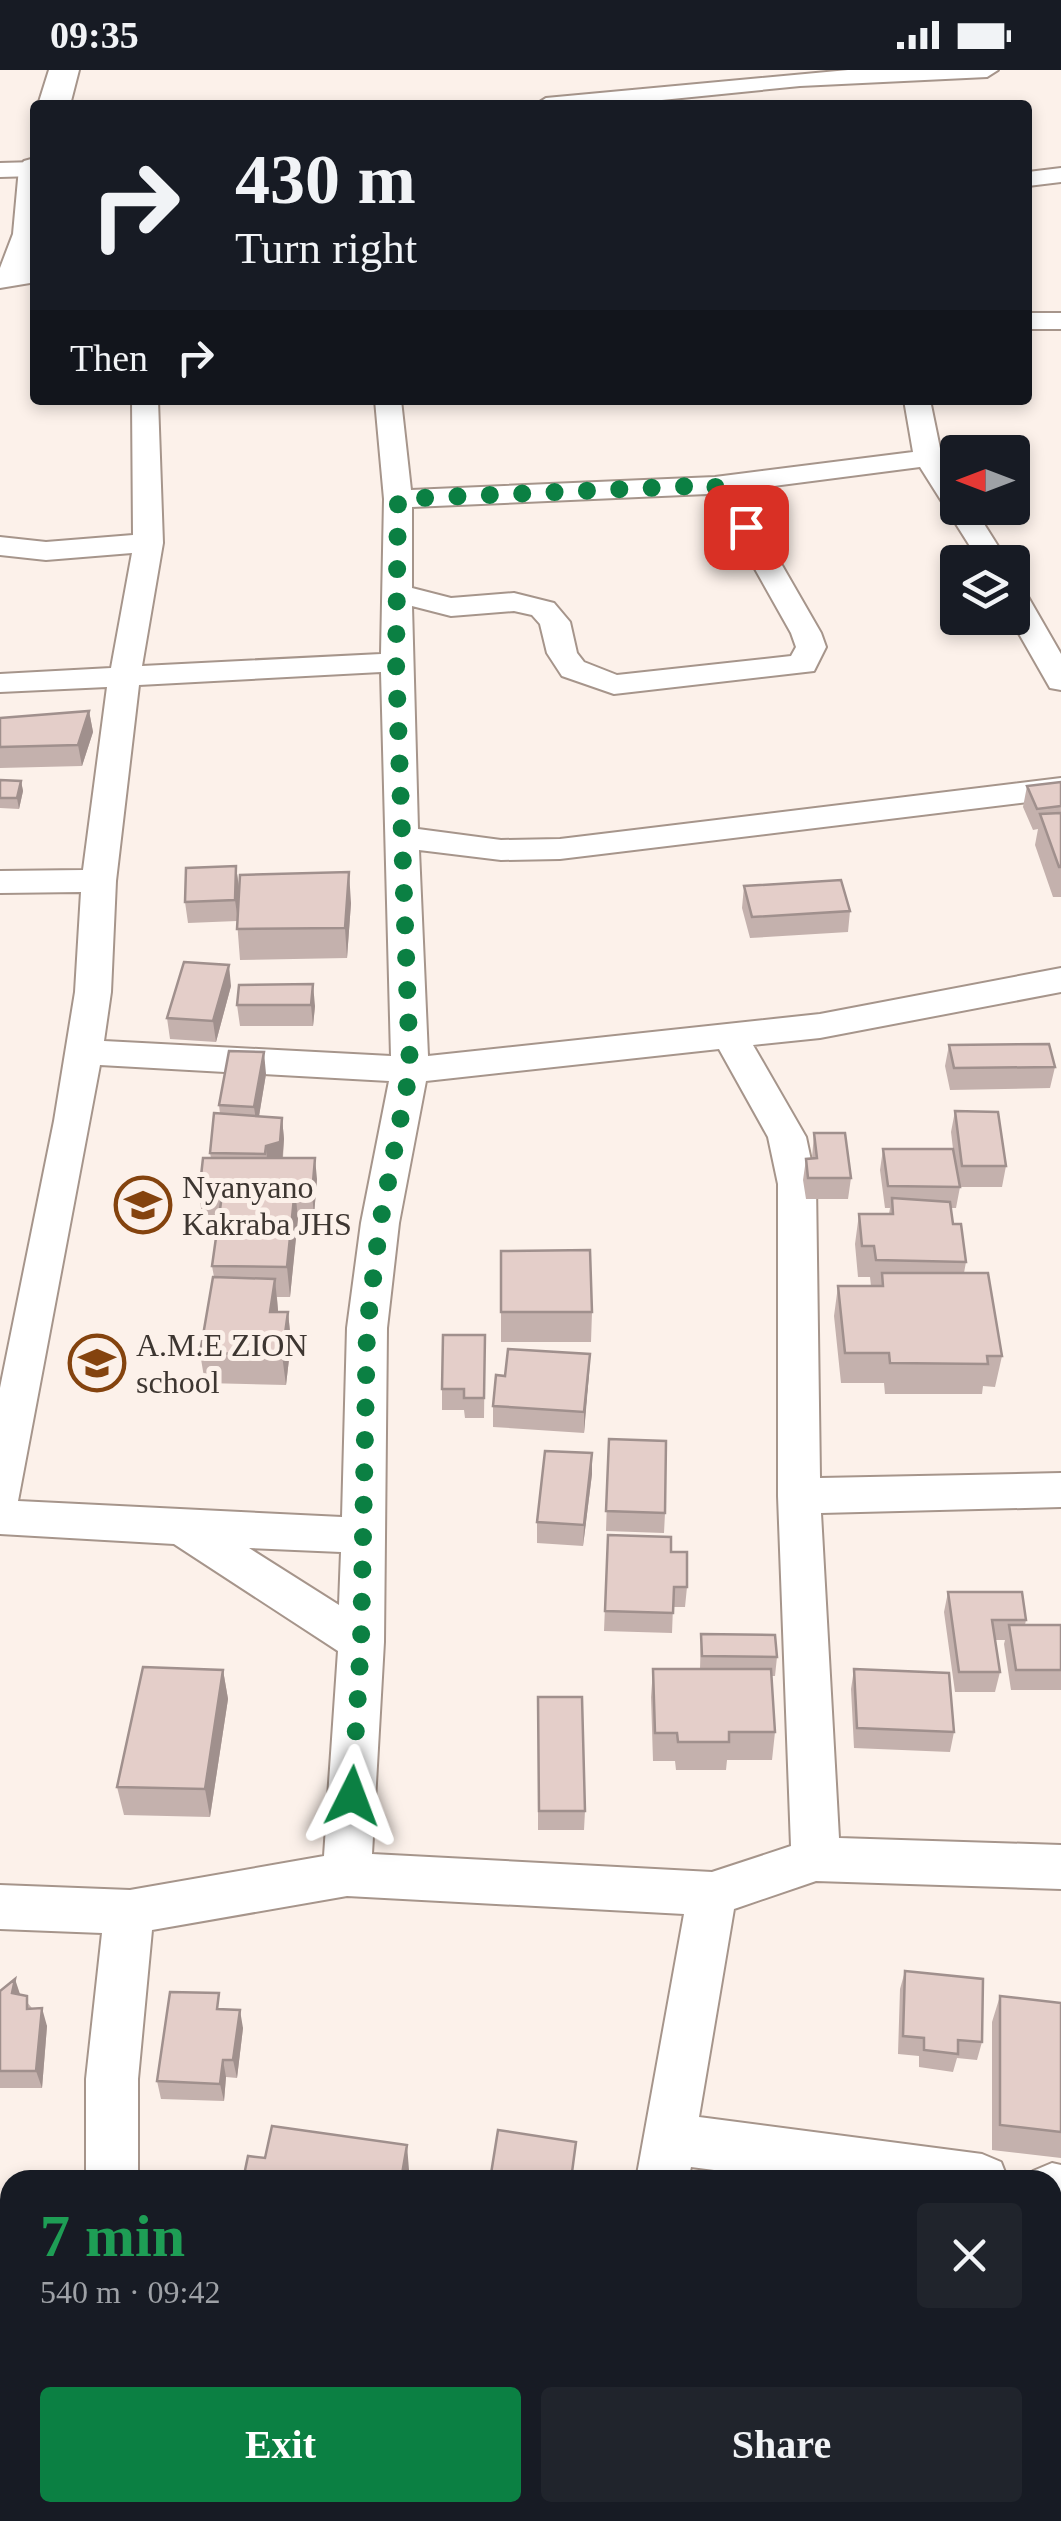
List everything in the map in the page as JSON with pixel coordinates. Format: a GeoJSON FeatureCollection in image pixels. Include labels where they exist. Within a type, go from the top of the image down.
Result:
{"type":"FeatureCollection","features":[{"type":"Feature","properties":{"kind":"street"},"geometry":{"type":"LineString","coordinates":[[55,100],[64,70]]}},
{"type":"Feature","properties":{"kind":"street"},"geometry":{"type":"LineString","coordinates":[[84,100],[91,70]]}},
{"type":"Feature","properties":{"kind":"street"},"geometry":{"type":"LineString","coordinates":[[599,100],[876,74],[988,70]]}},
{"type":"Feature","properties":{"kind":"street"},"geometry":{"type":"LineString","coordinates":[[876,74],[888,84],[888,98]]}},
{"type":"Feature","properties":{"kind":"street"},"geometry":{"type":"LineString","coordinates":[[0,170],[30,169]]}},
{"type":"Feature","properties":{"kind":"street"},"geometry":{"type":"LineString","coordinates":[[1032,179],[1061,176]]}},
{"type":"Feature","properties":{"kind":"street"},"geometry":{"type":"LineString","coordinates":[[18,277],[30,233]]}},
{"type":"Feature","properties":{"kind":"street"},"geometry":{"type":"LineString","coordinates":[[1032,321],[1061,322]]}},
{"type":"Feature","properties":{"kind":"street"},"geometry":{"type":"LineString","coordinates":[[0,1494],[93,992],[99,882],[124,679],[148,544],[145,405]]}},
{"type":"Feature","properties":{"kind":"street"},"geometry":{"type":"LineString","coordinates":[[346,1874],[361,1642],[367,1328],[380,1223],[410,1070],[396,662],[398,499],[389,405]]}},
{"type":"Feature","properties":{"kind":"street"},"geometry":{"type":"LineString","coordinates":[[918,405],[928,458],[940,477]]}},
{"type":"Feature","properties":{"kind":"street"},"geometry":{"type":"LineString","coordinates":[[398,499],[714,485],[928,458]]}},
{"type":"Feature","properties":{"kind":"street"},"geometry":{"type":"LineString","coordinates":[[399,594],[451,606],[514,602],[543,609],[556,622],[562,653],[573,668],[614,685],[802,664],[811,647],[806,632],[746,527],[714,485]]}},
{"type":"Feature","properties":{"kind":"street"},"geometry":{"type":"LineString","coordinates":[[0,546],[46,551],[148,544]]}},
{"type":"Feature","properties":{"kind":"street"},"geometry":{"type":"LineString","coordinates":[[1030,626],[1061,680]]}},
{"type":"Feature","properties":{"kind":"street"},"geometry":{"type":"LineString","coordinates":[[0,683],[396,662]]}},
{"type":"Feature","properties":{"kind":"street"},"geometry":{"type":"LineString","coordinates":[[401,837],[501,850],[560,849],[1061,788]]}},
{"type":"Feature","properties":{"kind":"street"},"geometry":{"type":"LineString","coordinates":[[16,882],[106,830]]}},
{"type":"Feature","properties":{"kind":"street"},"geometry":{"type":"LineString","coordinates":[[16,882],[99,882]]}},
{"type":"Feature","properties":{"kind":"street"},"geometry":{"type":"LineString","coordinates":[[83,1052],[410,1070],[820,1026],[1061,980]]}},
{"type":"Feature","properties":{"kind":"street"},"geometry":{"type":"LineString","coordinates":[[729,1034],[787,1137],[796,1184],[799,1496],[816,1860]]}},
{"type":"Feature","properties":{"kind":"street"},"geometry":{"type":"LineString","coordinates":[[799,1496],[1061,1490]]}},
{"type":"Feature","properties":{"kind":"street"},"geometry":{"type":"LineString","coordinates":[[0,1516],[364,1536]]}},
{"type":"Feature","properties":{"kind":"street"},"geometry":{"type":"LineString","coordinates":[[182,1526],[361,1642]]}},
{"type":"Feature","properties":{"kind":"street"},"geometry":{"type":"LineString","coordinates":[[0,1907],[130,1912],[346,1874],[712,1894],[816,1860],[1061,1867]]}},
{"type":"Feature","properties":{"kind":"street"},"geometry":{"type":"LineString","coordinates":[[712,1894],[665,2159],[831,2170]]}},
{"type":"Feature","properties":{"kind":"street"},"geometry":{"type":"LineString","coordinates":[[111,2170],[108,2106],[113,2027],[130,1912]]}},
{"type":"Feature","properties":{"kind":"building"},"geometry":{"type":"Polygon","coordinates":[[[89,711],[78,745],[0,747],[0,718],[89,711]]]}},
{"type":"Feature","properties":{"kind":"building"},"geometry":{"type":"Polygon","coordinates":[[[0,780],[21,781],[17,798],[0,798],[0,780]]]}},
{"type":"Feature","properties":{"kind":"building"},"geometry":{"type":"Polygon","coordinates":[[[1061,782],[1061,806],[1037,809],[1027,786],[1061,782]]]}},
{"type":"Feature","properties":{"kind":"building"},"geometry":{"type":"Polygon","coordinates":[[[1061,813],[1061,867],[1059,867],[1040,814],[1061,813]]]}},
{"type":"Feature","properties":{"kind":"building"},"geometry":{"type":"Polygon","coordinates":[[[236,866],[235,900],[185,902],[186,868],[236,866]]]}},
{"type":"Feature","properties":{"kind":"building"},"geometry":{"type":"Polygon","coordinates":[[[349,872],[345,928],[237,929],[240,875],[349,872]]]}},
{"type":"Feature","properties":{"kind":"building"},"geometry":{"type":"Polygon","coordinates":[[[841,880],[850,911],[752,917],[744,886],[841,880]]]}},
{"type":"Feature","properties":{"kind":"building"},"geometry":{"type":"Polygon","coordinates":[[[184,962],[229,965],[213,1021],[167,1018],[184,962]]]}},
{"type":"Feature","properties":{"kind":"building"},"geometry":{"type":"Polygon","coordinates":[[[313,984],[311,1005],[237,1005],[239,985],[313,984]]]}},
{"type":"Feature","properties":{"kind":"building"},"geometry":{"type":"Polygon","coordinates":[[[1049,1044],[1055,1067],[954,1068],[949,1045],[1049,1044]]]}},
{"type":"Feature","properties":{"kind":"building"},"geometry":{"type":"Polygon","coordinates":[[[229,1051],[264,1052],[254,1107],[219,1105],[229,1051]]]}},
{"type":"Feature","properties":{"kind":"building"},"geometry":{"type":"Polygon","coordinates":[[[955,1111],[998,1112],[1006,1166],[962,1166],[955,1111]]]}},
{"type":"Feature","properties":{"kind":"building"},"geometry":{"type":"Polygon","coordinates":[[[214,1113],[282,1118],[280,1142],[266,1146],[265,1154],[210,1153],[214,1113]]]}},
{"type":"Feature","properties":{"kind":"building"},"geometry":{"type":"Polygon","coordinates":[[[814,1133],[845,1133],[851,1178],[808,1178],[806,1159],[817,1158],[814,1133]]]}},
{"type":"Feature","properties":{"kind":"building"},"geometry":{"type":"Polygon","coordinates":[[[883,1149],[953,1149],[960,1187],[888,1186],[883,1149]]]}},
{"type":"Feature","properties":{"kind":"building"},"geometry":{"type":"Polygon","coordinates":[[[203,1158],[315,1158],[312,1194],[296,1194],[295,1188],[223,1188],[222,1194],[199,1194],[203,1158]]]}},
{"type":"Feature","properties":{"kind":"building"},"geometry":{"type":"Polygon","coordinates":[[[223,1188],[295,1188],[287,1267],[212,1266],[223,1188]]]}},
{"type":"Feature","properties":{"kind":"building"},"geometry":{"type":"Polygon","coordinates":[[[892,1198],[950,1202],[953,1224],[961,1224],[966,1262],[876,1260],[874,1246],[862,1246],[859,1214],[893,1214],[892,1198]]]}},
{"type":"Feature","properties":{"kind":"building"},"geometry":{"type":"Polygon","coordinates":[[[590,1250],[592,1312],[501,1312],[501,1251],[590,1250]]]}},
{"type":"Feature","properties":{"kind":"building"},"geometry":{"type":"Polygon","coordinates":[[[882,1273],[988,1273],[1002,1356],[987,1356],[988,1364],[890,1363],[889,1353],[845,1353],[838,1286],[883,1286],[882,1273]]]}},
{"type":"Feature","properties":{"kind":"building"},"geometry":{"type":"Polygon","coordinates":[[[213,1277],[275,1279],[270,1312],[288,1312],[282,1355],[200,1353],[213,1277]]]}},
{"type":"Feature","properties":{"kind":"building"},"geometry":{"type":"Polygon","coordinates":[[[443,1335],[485,1335],[484,1398],[464,1398],[464,1389],[442,1389],[443,1335]]]}},
{"type":"Feature","properties":{"kind":"building"},"geometry":{"type":"Polygon","coordinates":[[[508,1349],[590,1354],[584,1412],[493,1406],[496,1375],[505,1376],[508,1349]]]}},
{"type":"Feature","properties":{"kind":"building"},"geometry":{"type":"Polygon","coordinates":[[[609,1439],[666,1441],[665,1513],[606,1511],[609,1439]]]}},
{"type":"Feature","properties":{"kind":"building"},"geometry":{"type":"Polygon","coordinates":[[[545,1451],[592,1453],[584,1525],[537,1522],[545,1451]]]}},
{"type":"Feature","properties":{"kind":"building"},"geometry":{"type":"Polygon","coordinates":[[[608,1535],[671,1537],[671,1552],[687,1552],[687,1587],[674,1587],[673,1613],[605,1611],[608,1535]]]}},
{"type":"Feature","properties":{"kind":"building"},"geometry":{"type":"Polygon","coordinates":[[[948,1592],[1022,1592],[1026,1620],[992,1620],[1000,1672],[959,1672],[948,1592]]]}},
{"type":"Feature","properties":{"kind":"building"},"geometry":{"type":"Polygon","coordinates":[[[1009,1625],[1061,1625],[1061,1670],[1016,1670],[1009,1625]]]}},
{"type":"Feature","properties":{"kind":"building"},"geometry":{"type":"Polygon","coordinates":[[[701,1634],[775,1635],[777,1657],[702,1656],[701,1634]]]}},
{"type":"Feature","properties":{"kind":"building"},"geometry":{"type":"Polygon","coordinates":[[[143,1667],[223,1670],[205,1789],[117,1787],[143,1667]]]}},
{"type":"Feature","properties":{"kind":"building"},"geometry":{"type":"Polygon","coordinates":[[[653,1669],[771,1669],[775,1732],[729,1732],[729,1742],[678,1742],[677,1733],[655,1733],[653,1669]]]}},
{"type":"Feature","properties":{"kind":"building"},"geometry":{"type":"Polygon","coordinates":[[[854,1669],[949,1673],[954,1732],[857,1728],[854,1669]]]}},
{"type":"Feature","properties":{"kind":"building"},"geometry":{"type":"Polygon","coordinates":[[[538,1697],[582,1697],[585,1811],[539,1811],[538,1697]]]}},
{"type":"Feature","properties":{"kind":"building"},"geometry":{"type":"Polygon","coordinates":[[[905,1971],[983,1979],[982,2042],[958,2040],[958,2054],[924,2050],[924,2038],[903,2036],[905,1971]]]}},
{"type":"Feature","properties":{"kind":"building"},"geometry":{"type":"Polygon","coordinates":[[[15,1979],[12,1993],[27,1996],[27,2009],[42,2008],[36,2071],[0,2071],[0,1991],[15,1979]]]}},
{"type":"Feature","properties":{"kind":"building"},"geometry":{"type":"Polygon","coordinates":[[[170,1992],[219,1993],[217,2009],[240,2010],[233,2060],[223,2060],[220,2084],[157,2081],[170,1992]]]}},
{"type":"Feature","properties":{"kind":"building"},"geometry":{"type":"Polygon","coordinates":[[[1000,1996],[1061,2003],[1061,2132],[1000,2125],[1000,1996]]]}},
{"type":"Feature","properties":{"kind":"building"},"geometry":{"type":"Polygon","coordinates":[[[272,2126],[407,2145],[403,2170],[245,2170],[248,2156],[265,2158],[272,2126]]]}},
{"type":"Feature","properties":{"kind":"building"},"geometry":{"type":"Polygon","coordinates":[[[498,2130],[576,2142],[572,2170],[492,2170],[498,2130]]]}},
{"type":"Feature","properties":{"kind":"place","name":"Nyanyano Kakraba JHS"},"geometry":{"type":"Point","coordinates":[143,1205]}},
{"type":"Feature","properties":{"kind":"place","name":"A.M.E ZION school"},"geometry":{"type":"Point","coordinates":[97,1363]}},
{"type":"Feature","properties":{"kind":"route"},"geometry":{"type":"LineString","coordinates":[[352,1796],[361,1642],[367,1328],[380,1223],[410,1070],[396,662],[398,499],[714,485],[746,527]]}}]}
